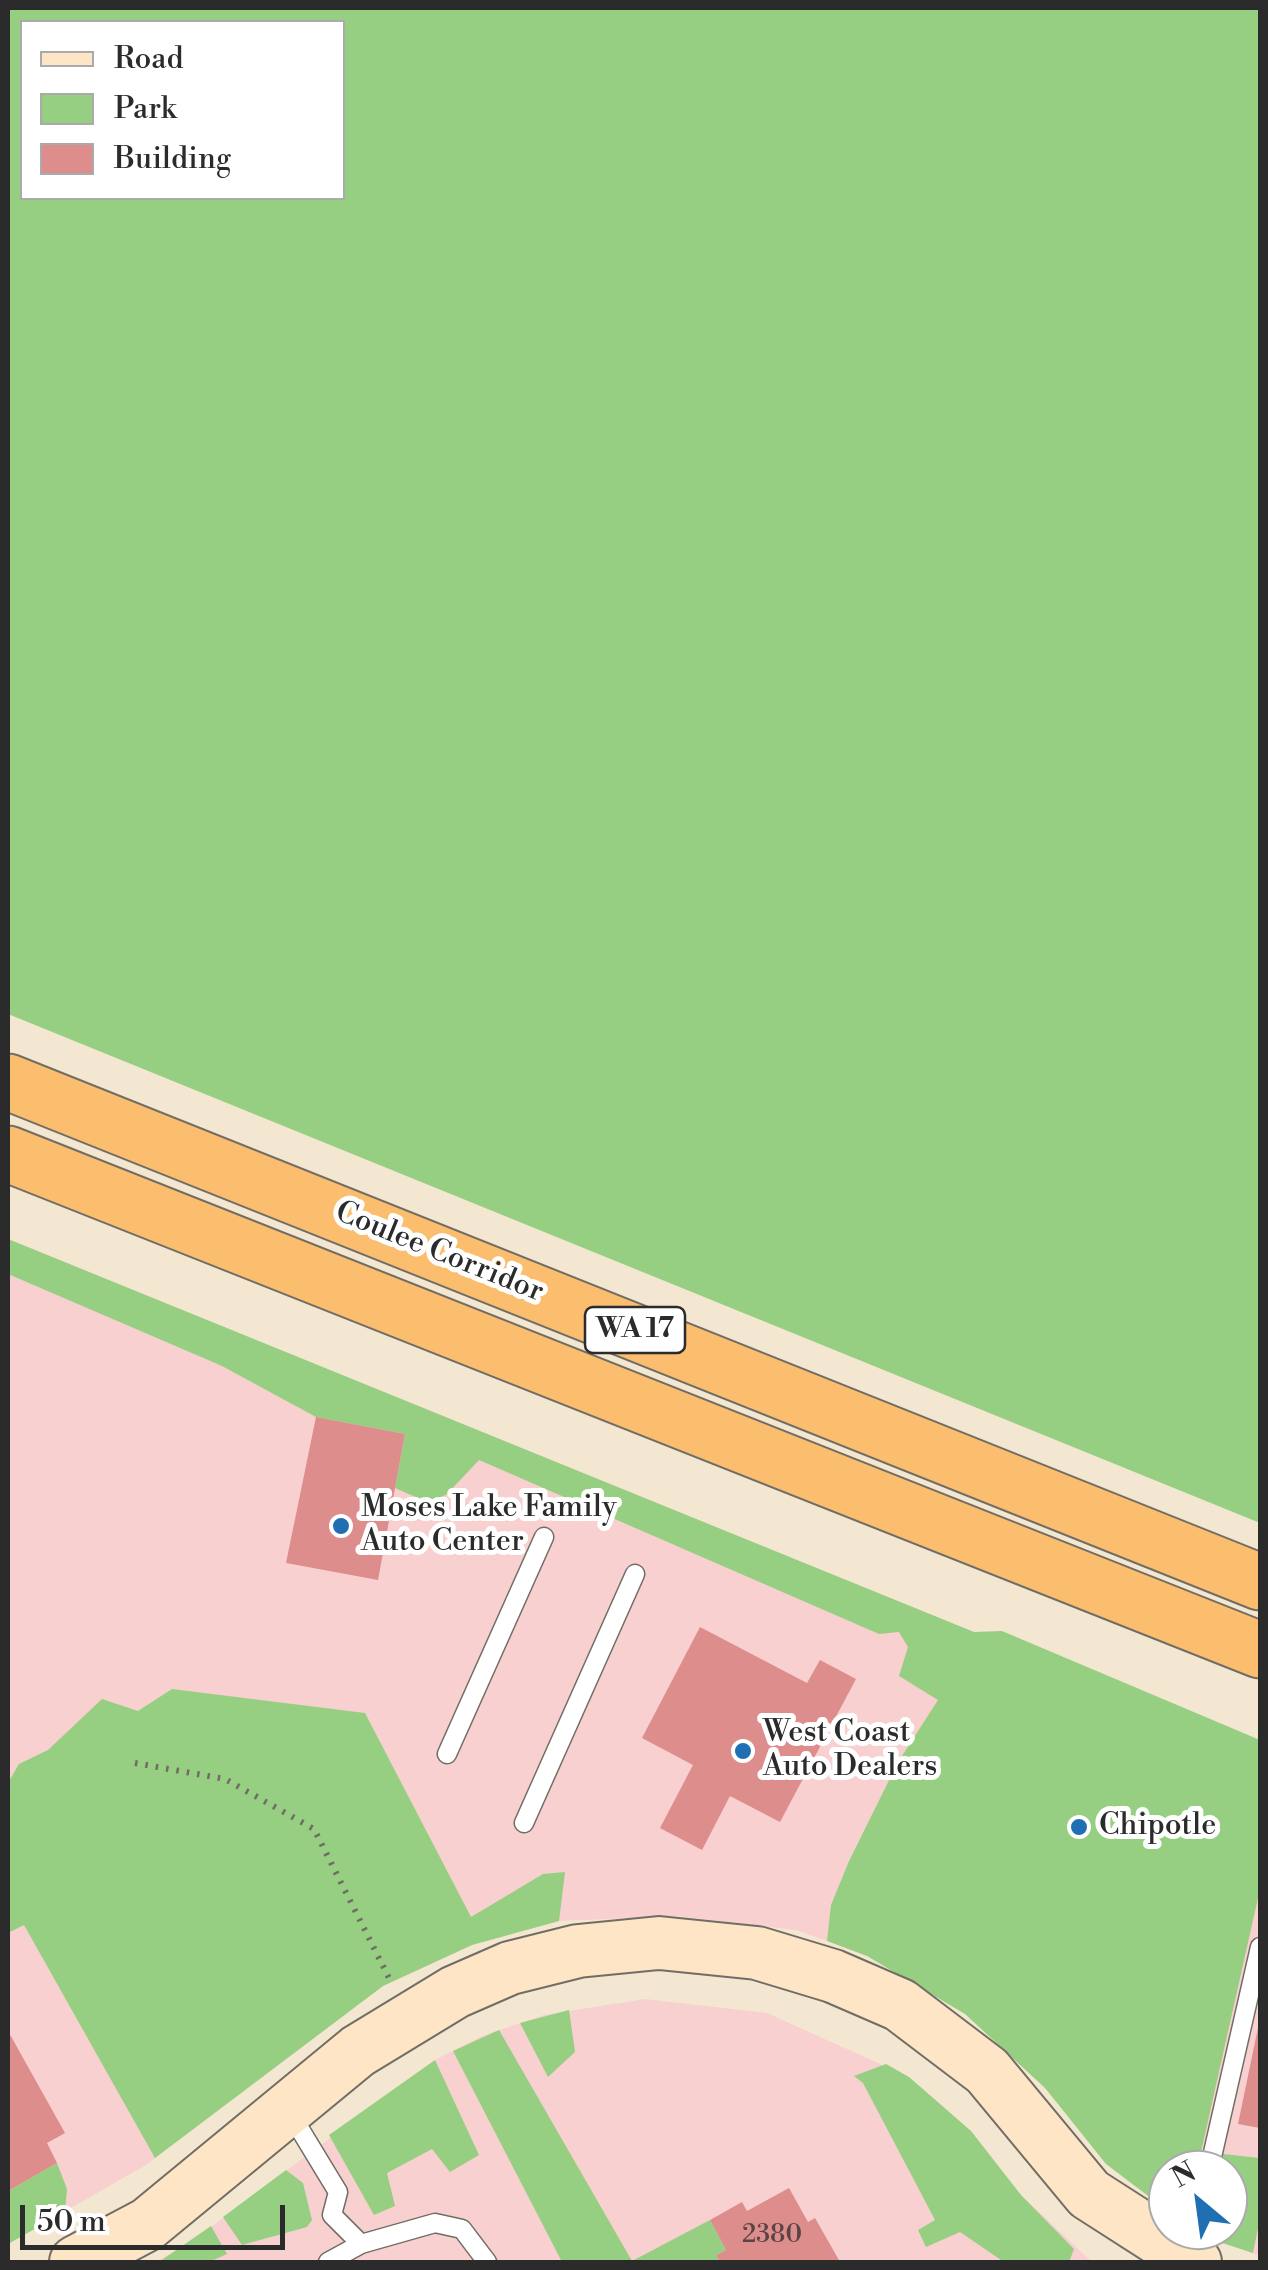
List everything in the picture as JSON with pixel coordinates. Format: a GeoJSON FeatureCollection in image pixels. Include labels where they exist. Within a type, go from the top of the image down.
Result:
{"type":"FeatureCollection","features":[{"type":"Feature","properties":{"kind":"highway","name":"Coulee Corridor"},"geometry":{"type":"LineString","coordinates":[[8,1082],[1260,1582]]}},
{"type":"Feature","properties":{"kind":"highway","name":"WA 17"},"geometry":{"type":"LineString","coordinates":[[8,1154],[1260,1650]]}},
{"type":"Feature","properties":{"kind":"street"},"geometry":{"type":"LineString","coordinates":[[108,2250],[148,2224],[358,2050],[454,1992],[510,1968],[587,1950],[658,1943],[758,1953],[834,1976],[900,2006],[987,2072],[1089,2194],[1190,2252]]}},
{"type":"Feature","properties":{"kind":"lane"},"geometry":{"type":"LineString","coordinates":[[446,1754],[544,1537]]}},
{"type":"Feature","properties":{"kind":"lane"},"geometry":{"type":"LineString","coordinates":[[524,1823],[636,1574]]}},
{"type":"Feature","properties":{"kind":"lane"},"geometry":{"type":"LineString","coordinates":[[1214,2150],[1260,1947]]}},
{"type":"Feature","properties":{"kind":"lane"},"geometry":{"type":"LineString","coordinates":[[287,2108],[338,2192],[332,2214],[361,2244]]}},
{"type":"Feature","properties":{"kind":"lane"},"geometry":{"type":"LineString","coordinates":[[328,2262],[361,2244],[435,2222],[462,2229],[487,2262]]}},
{"type":"Feature","properties":{"kind":"path"},"geometry":{"type":"LineString","coordinates":[[135,1762],[225,1778],[314,1829],[410,2019]]}},
{"type":"Feature","properties":{"kind":"shaded area"},"geometry":{"type":"Polygon","coordinates":[[[8,1239],[974,1632],[939,1699],[898,1762],[849,1861],[832,1905],[827,1941],[796,1930],[677,1916],[559,1921],[472,1945],[383,1986],[146,2165],[8,2244],[8,1239]]]}},
{"type":"Feature","properties":{"kind":"shaded area"},"geometry":{"type":"Polygon","coordinates":[[[1260,1785],[1260,2256],[1244,2250],[1248,2250],[1248,2150],[1181,2150],[1260,1785]]]}},
{"type":"Feature","properties":{"kind":"shaded area"},"geometry":{"type":"Polygon","coordinates":[[[645,1999],[767,2013],[909,2077],[971,2131],[1021,2195],[1092,2262],[156,2262],[196,2238],[435,2060],[482,2036],[544,2015],[645,1999]]]}},
{"type":"Feature","properties":{"kind":"green space"},"geometry":{"type":"Polygon","coordinates":[[[8,8],[1260,8],[1260,1523],[8,1014],[8,8]]]}},
{"type":"Feature","properties":{"kind":"green space"},"geometry":{"type":"Polygon","coordinates":[[[8,1239],[974,1632],[1002,1631],[1260,1740],[1260,1889],[1201,2150],[1148,2150],[1148,2196],[1106,2164],[1045,2088],[965,2014],[867,1956],[827,1941],[831,1905],[849,1861],[898,1762],[938,1700],[899,1676],[908,1647],[899,1632],[879,1634],[479,1460],[446,1495],[427,1502],[395,1488],[405,1434],[316,1417],[222,1366],[8,1274],[8,1239]]]}},
{"type":"Feature","properties":{"kind":"green space"},"geometry":{"type":"Polygon","coordinates":[[[172,1689],[365,1713],[471,1917],[543,1874],[565,1872],[559,1921],[472,1945],[383,1986],[155,2158],[24,1925],[8,1933],[8,1783],[19,1764],[48,1750],[102,1699],[138,1711],[172,1689]]]}},
{"type":"Feature","properties":{"kind":"green space"},"geometry":{"type":"Polygon","coordinates":[[[569,2010],[575,2052],[548,2077],[520,2023],[569,2010]]]}},
{"type":"Feature","properties":{"kind":"green space"},"geometry":{"type":"Polygon","coordinates":[[[499,2030],[632,2261],[710,2220],[726,2250],[716,2255],[720,2262],[562,2262],[453,2051],[499,2030]]]}},
{"type":"Feature","properties":{"kind":"green space"},"geometry":{"type":"Polygon","coordinates":[[[435,2060],[479,2155],[450,2172],[432,2149],[387,2173],[395,2206],[374,2215],[329,2135],[435,2060]]]}},
{"type":"Feature","properties":{"kind":"green space"},"geometry":{"type":"Polygon","coordinates":[[[886,2064],[909,2077],[971,2131],[1021,2195],[1074,2249],[1069,2262],[1004,2262],[960,2232],[926,2247],[918,2230],[935,2220],[863,2083],[854,2076],[886,2064]]]}},
{"type":"Feature","properties":{"kind":"green space"},"geometry":{"type":"Polygon","coordinates":[[[1248,2157],[1260,2158],[1260,2218],[1253,2253],[1244,2250],[1248,2250],[1248,2157]]]}},
{"type":"Feature","properties":{"kind":"green space"},"geometry":{"type":"Polygon","coordinates":[[[57,2163],[67,2189],[65,2212],[8,2244],[8,2191],[57,2163]]]}},
{"type":"Feature","properties":{"kind":"green space"},"geometry":{"type":"Polygon","coordinates":[[[286,2170],[303,2183],[312,2220],[307,2227],[242,2245],[223,2217],[286,2170]]]}},
{"type":"Feature","properties":{"kind":"green space"},"geometry":{"type":"Polygon","coordinates":[[[211,2226],[227,2254],[209,2262],[159,2262],[211,2226]]]}},
{"type":"Feature","properties":{"kind":"building","name":"Moses Lake Family Auto Center"},"geometry":{"type":"Polygon","coordinates":[[[316,1417],[405,1434],[378,1580],[286,1563],[316,1417]]]}},
{"type":"Feature","properties":{"kind":"building","name":"West Coast Auto Dealers"},"geometry":{"type":"Polygon","coordinates":[[[700,1627],[807,1683],[820,1660],[856,1679],[780,1822],[730,1796],[702,1850],[660,1828],[693,1765],[642,1738],[700,1627]]]}},
{"type":"Feature","properties":{"kind":"building"},"geometry":{"type":"Polygon","coordinates":[[[1260,2023],[1260,2128],[1238,2124],[1260,2023]]]}},
{"type":"Feature","properties":{"kind":"building"},"geometry":{"type":"Polygon","coordinates":[[[8,2031],[65,2133],[47,2143],[57,2163],[8,2191],[8,2031]]]}},
{"type":"Feature","properties":{"kind":"building"},"geometry":{"type":"Polygon","coordinates":[[[789,2188],[808,2222],[815,2218],[840,2262],[720,2262],[716,2255],[726,2250],[710,2220],[742,2202],[747,2211],[789,2188]]]}},
{"type":"Feature","properties":{"kind":"place","name":"Moses Lake Family Auto Center"},"geometry":{"type":"Point","coordinates":[341,1526]}},
{"type":"Feature","properties":{"kind":"place","name":"West Coast Auto Dealers"},"geometry":{"type":"Point","coordinates":[743,1751]}},
{"type":"Feature","properties":{"kind":"place","name":"Chipotle"},"geometry":{"type":"Point","coordinates":[1079,1827]}}]}
